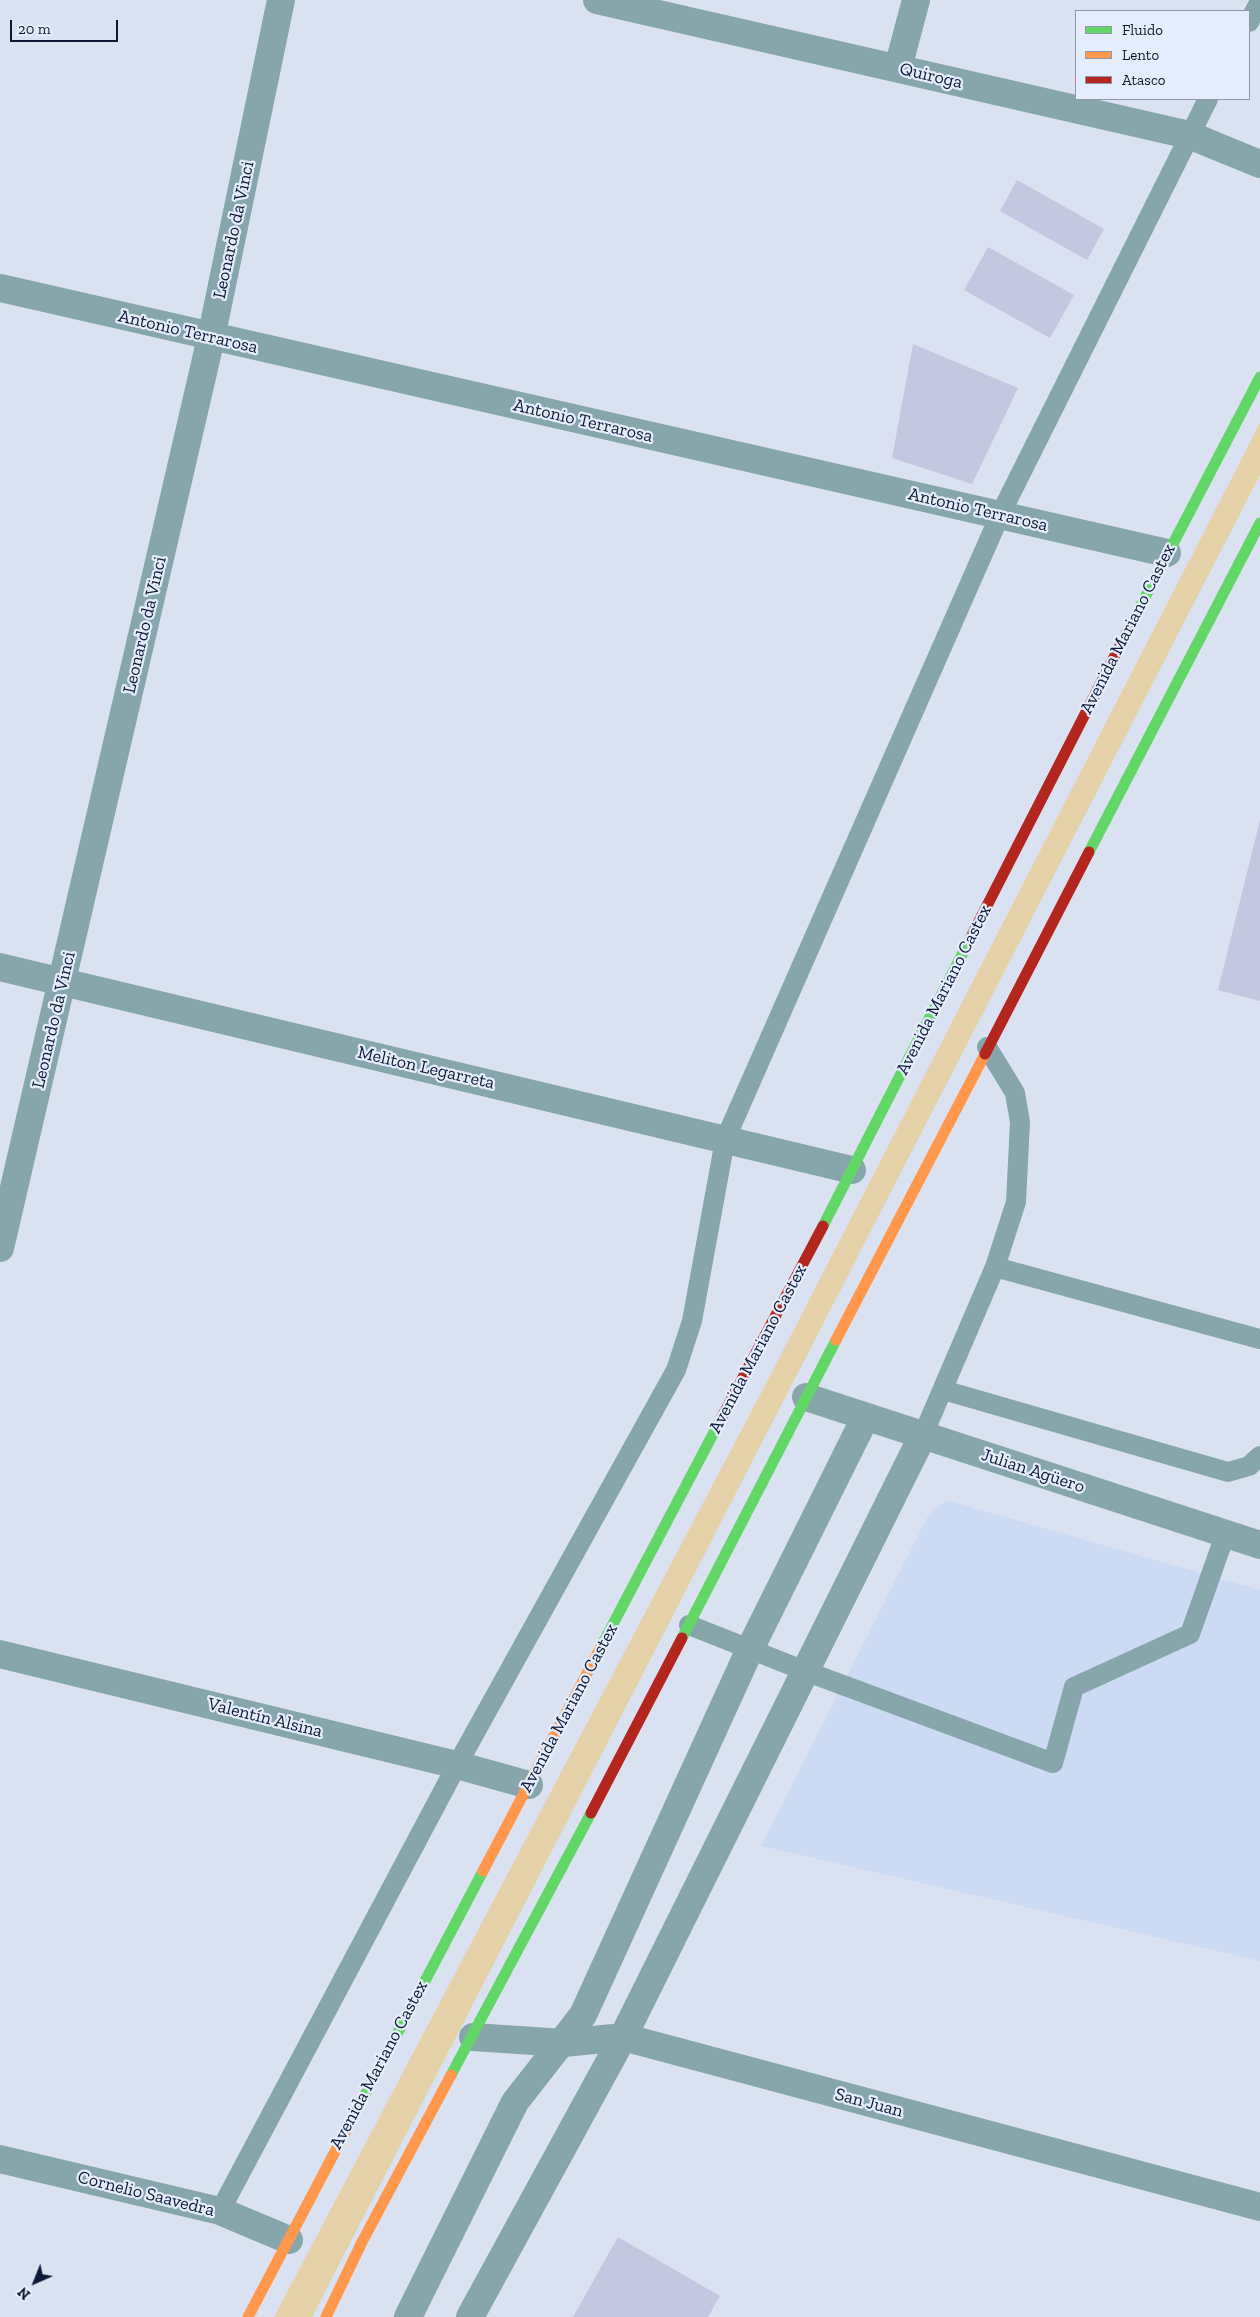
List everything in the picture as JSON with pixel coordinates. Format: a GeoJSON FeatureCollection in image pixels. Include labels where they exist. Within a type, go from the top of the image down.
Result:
{"type":"FeatureCollection","features":[{"type":"Feature","properties":{"kind":"highway","name":"Avenida Mariano Castex"},"geometry":{"type":"LineString","coordinates":[[248,2317],[852,1170],[1167,553],[1260,377]]}},
{"type":"Feature","properties":{"kind":"highway"},"geometry":{"type":"LineString","coordinates":[[326,2317],[362,2242],[473,2037],[689,1625],[1260,523]]}},
{"type":"Feature","properties":{"kind":"street","name":"Leonardo da Vinci"},"geometry":{"type":"LineString","coordinates":[[0,1248],[211,338],[281,0]]}},
{"type":"Feature","properties":{"kind":"street","name":"Quiroga"},"geometry":{"type":"LineString","coordinates":[[597,0],[1189,135],[1260,164]]}},
{"type":"Feature","properties":{"kind":"street"},"geometry":{"type":"LineString","coordinates":[[898,68],[916,0]]}},
{"type":"Feature","properties":{"kind":"street","name":"Antonio Terrarosa"},"geometry":{"type":"LineString","coordinates":[[0,288],[211,338],[1167,553]]}},
{"type":"Feature","properties":{"kind":"street","name":"Meliton Legarreta"},"geometry":{"type":"LineString","coordinates":[[0,967],[852,1170]]}},
{"type":"Feature","properties":{"kind":"street","name":"Julian Agüero"},"geometry":{"type":"LineString","coordinates":[[806,1397],[865,1418],[923,1435],[1260,1545]]}},
{"type":"Feature","properties":{"kind":"street"},"geometry":{"type":"LineString","coordinates":[[408,2317],[515,2102],[583,2016],[750,1649],[865,1418]]}},
{"type":"Feature","properties":{"kind":"street"},"geometry":{"type":"LineString","coordinates":[[470,2317],[623,2037],[923,1435]]}},
{"type":"Feature","properties":{"kind":"street","name":"Valentín Alsina"},"geometry":{"type":"LineString","coordinates":[[0,1654],[457,1765],[529,1785]]}},
{"type":"Feature","properties":{"kind":"street","name":"San Juan"},"geometry":{"type":"LineString","coordinates":[[473,2037],[564,2042],[623,2037],[1260,2207]]}},
{"type":"Feature","properties":{"kind":"street","name":"Cornelio Saavedra"},"geometry":{"type":"LineString","coordinates":[[0,2159],[220,2211],[288,2240]]}},
{"type":"Feature","properties":{"kind":"lane"},"geometry":{"type":"LineString","coordinates":[[1250,20],[1260,1]]}},
{"type":"Feature","properties":{"kind":"lane"},"geometry":{"type":"LineString","coordinates":[[220,2211],[457,1765],[676,1370],[692,1321],[724,1140],[1000,515],[1207,100]]}},
{"type":"Feature","properties":{"kind":"lane"},"geometry":{"type":"LineString","coordinates":[[923,1435],[995,1267],[1016,1202],[1020,1122],[1016,1093],[988,1046]]}},
{"type":"Feature","properties":{"kind":"lane"},"geometry":{"type":"LineString","coordinates":[[995,1267],[1260,1339]]}},
{"type":"Feature","properties":{"kind":"lane"},"geometry":{"type":"LineString","coordinates":[[943,1390],[1228,1472],[1249,1466],[1260,1456]]}},
{"type":"Feature","properties":{"kind":"lane"},"geometry":{"type":"LineString","coordinates":[[689,1625],[805,1671],[1053,1763],[1074,1686],[1190,1634],[1225,1535]]}},
{"type":"Feature","properties":{"kind":"shaded area"},"geometry":{"type":"Polygon","coordinates":[[[1260,423],[1260,475],[312,2317],[274,2317],[771,1374],[1260,423]]]}},
{"type":"Feature","properties":{"kind":"shaded area"},"geometry":{"type":"Polygon","coordinates":[[[946,1500],[1260,1590],[1260,1961],[761,1846],[928,1516],[946,1500]]]}},
{"type":"Feature","properties":{"kind":"building"},"geometry":{"type":"Polygon","coordinates":[[[1017,180],[1104,229],[1087,260],[1000,211],[1017,180]]]}},
{"type":"Feature","properties":{"kind":"building"},"geometry":{"type":"Polygon","coordinates":[[[988,247],[1074,295],[1050,338],[964,290],[988,247]]]}},
{"type":"Feature","properties":{"kind":"building"},"geometry":{"type":"Polygon","coordinates":[[[913,344],[1018,388],[972,484],[892,458],[913,344]]]}},
{"type":"Feature","properties":{"kind":"building"},"geometry":{"type":"Polygon","coordinates":[[[1260,820],[1260,1001],[1218,990],[1260,820]]]}},
{"type":"Feature","properties":{"kind":"building"},"geometry":{"type":"Polygon","coordinates":[[[618,2237],[720,2296],[708,2317],[573,2317],[618,2237]]]}},
{"type":"Feature","properties":{"kind":"traffic: fast"},"geometry":{"type":"LineString","coordinates":[[1128,630],[1260,377]]}},
{"type":"Feature","properties":{"kind":"traffic: fast"},"geometry":{"type":"LineString","coordinates":[[1089,852],[1260,523]]}},
{"type":"Feature","properties":{"kind":"traffic: fast"},"geometry":{"type":"LineString","coordinates":[[823,1226],[973,933]]}},
{"type":"Feature","properties":{"kind":"traffic: fast"},"geometry":{"type":"LineString","coordinates":[[682,1638],[836,1340]]}},
{"type":"Feature","properties":{"kind":"traffic: fast"},"geometry":{"type":"LineString","coordinates":[[603,1643],[722,1417]]}},
{"type":"Feature","properties":{"kind":"traffic: fast"},"geometry":{"type":"LineString","coordinates":[[451,2075],[591,1813]]}},
{"type":"Feature","properties":{"kind":"traffic: fast"},"geometry":{"type":"LineString","coordinates":[[350,2123],[483,1871]]}},
{"type":"Feature","properties":{"kind":"traffic: slow"},"geometry":{"type":"LineString","coordinates":[[836,1340],[985,1054]]}},
{"type":"Feature","properties":{"kind":"traffic: slow"},"geometry":{"type":"LineString","coordinates":[[483,1871],[603,1643]]}},
{"type":"Feature","properties":{"kind":"traffic: slow"},"geometry":{"type":"LineString","coordinates":[[326,2317],[362,2242],[451,2075]]}},
{"type":"Feature","properties":{"kind":"traffic: slow"},"geometry":{"type":"LineString","coordinates":[[248,2317],[350,2123]]}},
{"type":"Feature","properties":{"kind":"traffic: jam"},"geometry":{"type":"LineString","coordinates":[[973,933],[1128,630]]}},
{"type":"Feature","properties":{"kind":"traffic: jam"},"geometry":{"type":"LineString","coordinates":[[985,1054],[1089,852]]}},
{"type":"Feature","properties":{"kind":"traffic: jam"},"geometry":{"type":"LineString","coordinates":[[722,1417],[823,1226]]}},
{"type":"Feature","properties":{"kind":"traffic: jam"},"geometry":{"type":"LineString","coordinates":[[591,1813],[682,1638]]}}]}
